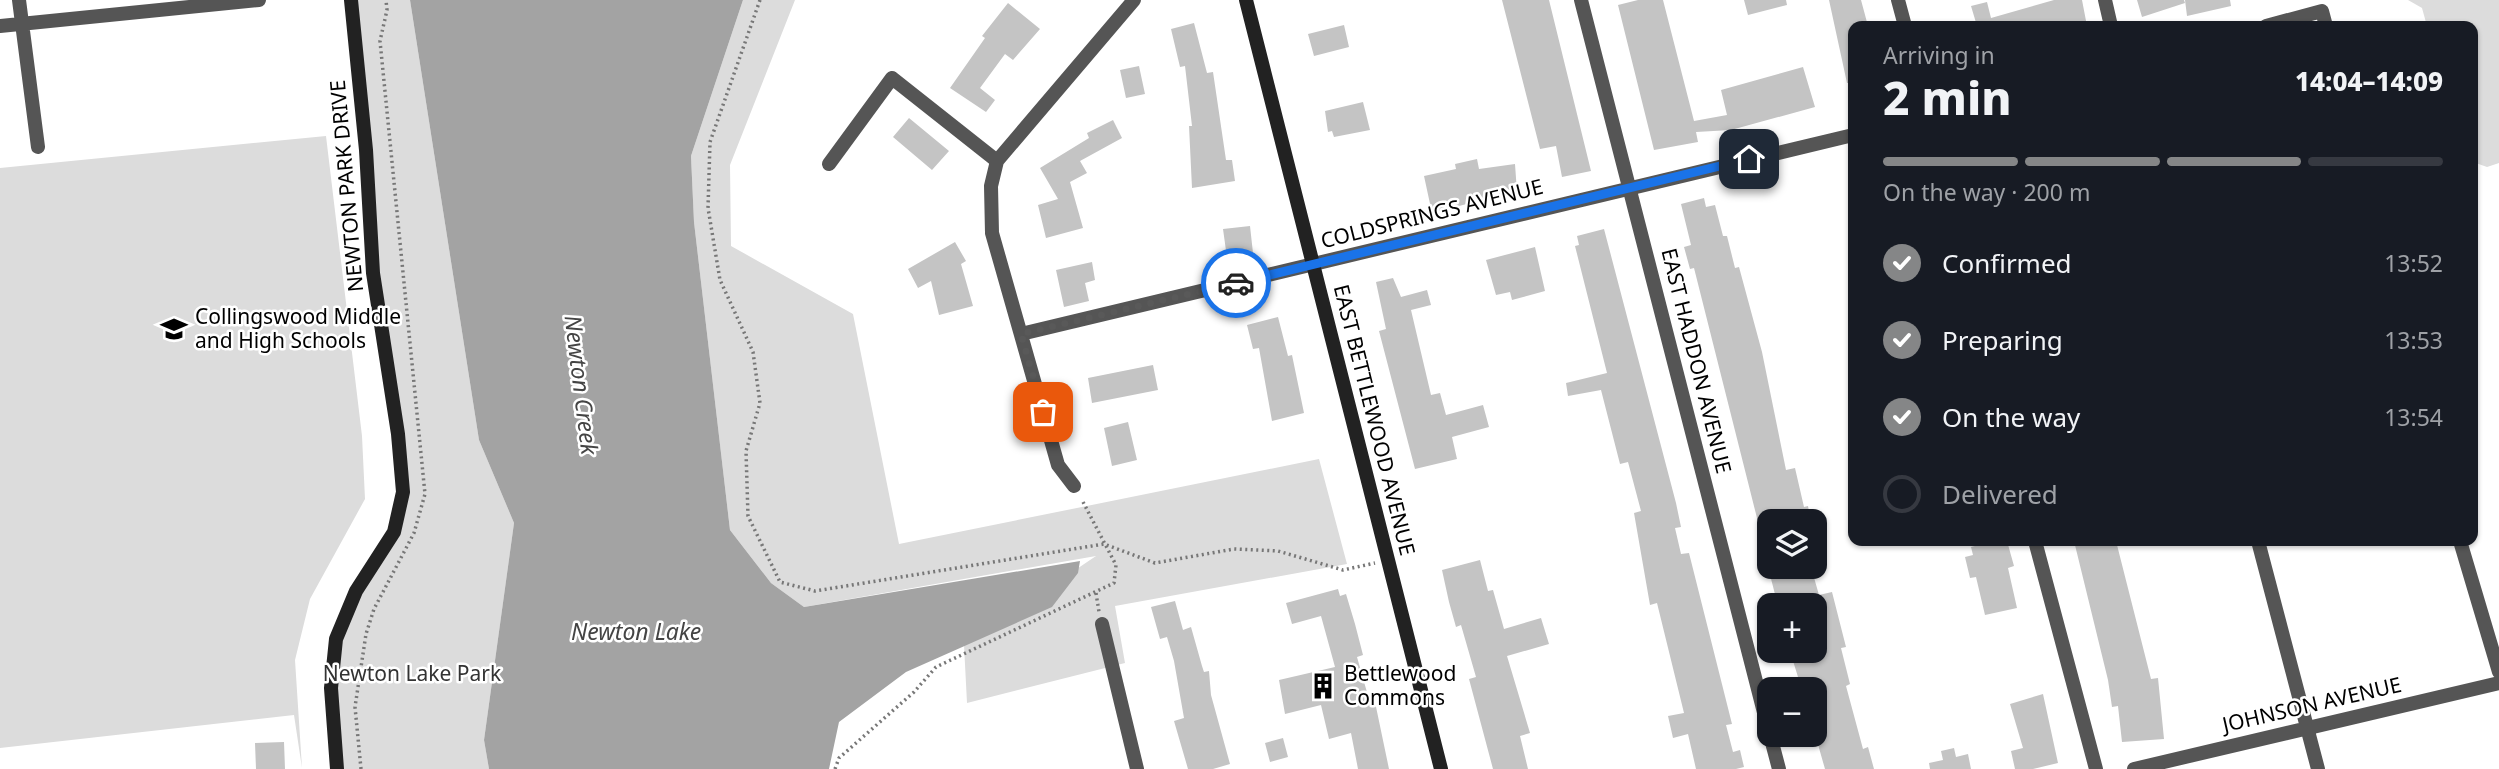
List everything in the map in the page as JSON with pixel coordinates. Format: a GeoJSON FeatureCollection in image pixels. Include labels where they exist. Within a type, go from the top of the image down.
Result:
{"type":"FeatureCollection","features":[{"type":"Feature","properties":{"kind":"street"},"geometry":{"type":"LineString","coordinates":[[19,0],[38,147]]}},
{"type":"Feature","properties":{"kind":"street"},"geometry":{"type":"LineString","coordinates":[[0,26],[259,0]]}},
{"type":"Feature","properties":{"kind":"street","name":"NEWTON PARK DRIVE"},"geometry":{"type":"LineString","coordinates":[[337,769],[331,688],[336,639],[356,591],[394,532],[403,492],[398,434],[373,273],[366,149],[351,0]]}},
{"type":"Feature","properties":{"kind":"street"},"geometry":{"type":"LineString","coordinates":[[1074,486],[1058,465],[992,233],[992,176],[997,161],[1134,0]]}},
{"type":"Feature","properties":{"kind":"street","name":"EAST BETTLEWOOD AVENUE"},"geometry":{"type":"LineString","coordinates":[[1246,0],[1441,769]]}},
{"type":"Feature","properties":{"kind":"street","name":"EAST HADDON AVENUE"},"geometry":{"type":"LineString","coordinates":[[1581,0],[1757,683]]}},
{"type":"Feature","properties":{"kind":"street"},"geometry":{"type":"LineString","coordinates":[[1898,0],[1904,21]]}},
{"type":"Feature","properties":{"kind":"street"},"geometry":{"type":"LineString","coordinates":[[2105,0],[2110,21]]}},
{"type":"Feature","properties":{"kind":"street"},"geometry":{"type":"LineString","coordinates":[[2285,21],[2322,11],[2325,21]]}},
{"type":"Feature","properties":{"kind":"street"},"geometry":{"type":"LineString","coordinates":[[829,164],[892,78],[997,161]]}},
{"type":"Feature","properties":{"kind":"street","name":"COLDSPRINGS AVENUE"},"geometry":{"type":"LineString","coordinates":[[1021,334],[1848,136]]}},
{"type":"Feature","properties":{"kind":"street"},"geometry":{"type":"LineString","coordinates":[[2036,546],[2096,769]]}},
{"type":"Feature","properties":{"kind":"street"},"geometry":{"type":"LineString","coordinates":[[2259,546],[2318,769]]}},
{"type":"Feature","properties":{"kind":"street"},"geometry":{"type":"LineString","coordinates":[[2461,546],[2499,672]]}},
{"type":"Feature","properties":{"kind":"street"},"geometry":{"type":"LineString","coordinates":[[1102,624],[1137,769]]}},
{"type":"Feature","properties":{"kind":"street","name":"JOHNSON AVENUE"},"geometry":{"type":"LineString","coordinates":[[2134,769],[2499,683]]}},
{"type":"Feature","properties":{"kind":"street","name":"EAST HADDON AVENUE"},"geometry":{"type":"LineString","coordinates":[[1773,747],[1779,769]]}},
{"type":"Feature","properties":{"kind":"path"},"geometry":{"type":"LineString","coordinates":[[760,0],[710,142],[708,208],[720,280],[753,352],[760,403],[746,451],[748,516],[780,582],[815,591],[1104,544],[1155,563],[1234,549],[1278,551],[1343,570],[1388,559]]}},
{"type":"Feature","properties":{"kind":"path"},"geometry":{"type":"LineString","coordinates":[[835,769],[845,751],[914,692],[936,667],[1114,583],[1116,565],[1074,486]]}},
{"type":"Feature","properties":{"kind":"green space","name":"Newton Lake Park"},"geometry":{"type":"Polygon","coordinates":[[[351,0],[410,0],[479,440],[514,523],[484,740],[489,769],[337,769],[336,639],[400,512],[373,273],[351,0]]]}},
{"type":"Feature","properties":{"kind":"green space"},"geometry":{"type":"Polygon","coordinates":[[[743,0],[795,0],[730,165],[731,246],[853,314],[899,544],[1319,459],[1347,564],[1115,606],[1125,663],[967,703],[964,645],[1096,556],[804,607],[771,583],[730,530],[694,222],[691,156],[743,0]]]}},
{"type":"Feature","properties":{"kind":"green space"},"geometry":{"type":"Polygon","coordinates":[[[2408,0],[2499,0],[2499,163],[2487,167],[2478,164],[2478,21],[2426,21],[2422,8],[2408,0]]]}},
{"type":"Feature","properties":{"kind":"green space","name":"Collingswood Middle and High Schools"},"geometry":{"type":"Polygon","coordinates":[[[326,136],[362,436],[365,499],[310,599],[295,660],[302,768],[294,715],[0,748],[0,168],[326,136]]]}},
{"type":"Feature","properties":{"kind":"water","name":"Newton Lake"},"geometry":{"type":"Polygon","coordinates":[[[410,0],[743,0],[691,156],[694,222],[730,530],[771,583],[804,607],[1080,561],[1078,573],[1052,607],[906,672],[839,722],[829,769],[489,769],[484,740],[514,523],[479,440],[410,0]]]}},
{"type":"Feature","properties":{"kind":"building"},"geometry":{"type":"Polygon","coordinates":[[[1502,0],[1549,0],[1591,171],[1562,177],[1556,146],[1540,149],[1502,0]]]}},
{"type":"Feature","properties":{"kind":"building"},"geometry":{"type":"Polygon","coordinates":[[[1638,0],[1663,0],[1694,121],[1727,115],[1721,90],[1803,67],[1815,107],[1731,130],[1696,132],[1698,142],[1654,150],[1618,5],[1638,0]]]}},
{"type":"Feature","properties":{"kind":"building"},"geometry":{"type":"Polygon","coordinates":[[[1744,0],[1786,0],[1787,5],[1748,15],[1744,0]]]}},
{"type":"Feature","properties":{"kind":"building"},"geometry":{"type":"Polygon","coordinates":[[[1829,0],[1861,0],[1867,21],[1848,21],[1847,83],[1829,0]]]}},
{"type":"Feature","properties":{"kind":"building"},"geometry":{"type":"Polygon","coordinates":[[[2054,0],[2082,0],[2086,21],[1976,21],[1971,6],[1987,2],[1991,18],[2054,0]]]}},
{"type":"Feature","properties":{"kind":"building"},"geometry":{"type":"Polygon","coordinates":[[[2137,0],[2184,0],[2185,3],[2142,17],[2137,0]]]}},
{"type":"Feature","properties":{"kind":"building"},"geometry":{"type":"Polygon","coordinates":[[[2185,0],[2230,0],[2231,6],[2187,16],[2185,0]]]}},
{"type":"Feature","properties":{"kind":"building"},"geometry":{"type":"Polygon","coordinates":[[[1008,3],[1040,29],[1013,60],[1005,54],[980,88],[995,100],[986,112],[950,88],[985,38],[982,36],[1008,3]]]}},
{"type":"Feature","properties":{"kind":"building"},"geometry":{"type":"Polygon","coordinates":[[[1194,23],[1207,73],[1213,72],[1226,160],[1232,160],[1235,181],[1192,188],[1189,126],[1192,126],[1185,66],[1180,67],[1171,29],[1194,23]]]}},
{"type":"Feature","properties":{"kind":"building"},"geometry":{"type":"Polygon","coordinates":[[[1344,25],[1349,47],[1314,56],[1308,34],[1344,25]]]}},
{"type":"Feature","properties":{"kind":"building"},"geometry":{"type":"Polygon","coordinates":[[[1139,66],[1145,94],[1126,98],[1120,70],[1139,66]]]}},
{"type":"Feature","properties":{"kind":"building"},"geometry":{"type":"Polygon","coordinates":[[[1363,102],[1370,130],[1334,137],[1332,131],[1328,132],[1325,111],[1363,102]]]}},
{"type":"Feature","properties":{"kind":"building"},"geometry":{"type":"Polygon","coordinates":[[[909,118],[949,151],[932,170],[893,137],[909,118]]]}},
{"type":"Feature","properties":{"kind":"building"},"geometry":{"type":"Polygon","coordinates":[[[1113,120],[1122,138],[1080,161],[1087,173],[1070,182],[1083,228],[1046,238],[1038,205],[1058,199],[1040,168],[1089,138],[1087,133],[1113,120]]]}},
{"type":"Feature","properties":{"kind":"building"},"geometry":{"type":"Polygon","coordinates":[[[1477,159],[1479,169],[1515,164],[1517,192],[1485,196],[1486,199],[1432,213],[1424,176],[1456,169],[1455,164],[1477,159]]]}},
{"type":"Feature","properties":{"kind":"building"},"geometry":{"type":"Polygon","coordinates":[[[1704,198],[1706,207],[1715,205],[1735,268],[1739,267],[1762,352],[1786,470],[1795,468],[1804,507],[1808,506],[1809,509],[1757,509],[1757,518],[1694,268],[1690,269],[1684,247],[1691,245],[1681,204],[1704,198]]]}},
{"type":"Feature","properties":{"kind":"building"},"geometry":{"type":"Polygon","coordinates":[[[1250,226],[1254,262],[1228,265],[1223,229],[1250,226]]]}},
{"type":"Feature","properties":{"kind":"building"},"geometry":{"type":"Polygon","coordinates":[[[1604,229],[1676,503],[1681,527],[1675,528],[1681,554],[1689,553],[1732,724],[1726,725],[1733,752],[1740,750],[1744,767],[1696,769],[1688,734],[1673,738],[1668,716],[1684,713],[1657,603],[1650,605],[1634,513],[1641,511],[1628,462],[1620,464],[1601,390],[1568,396],[1566,383],[1607,373],[1575,246],[1579,245],[1577,236],[1604,229]]]}},
{"type":"Feature","properties":{"kind":"building"},"geometry":{"type":"Polygon","coordinates":[[[955,242],[966,261],[961,264],[973,306],[939,315],[931,281],[918,288],[908,269],[955,242]]]}},
{"type":"Feature","properties":{"kind":"building"},"geometry":{"type":"Polygon","coordinates":[[[1535,247],[1545,291],[1512,300],[1510,292],[1496,295],[1486,260],[1535,247]]]}},
{"type":"Feature","properties":{"kind":"building"},"geometry":{"type":"Polygon","coordinates":[[[1092,262],[1095,280],[1085,283],[1089,301],[1064,307],[1056,270],[1092,262]]]}},
{"type":"Feature","properties":{"kind":"building"},"geometry":{"type":"Polygon","coordinates":[[[1393,278],[1401,297],[1427,290],[1431,305],[1411,310],[1431,395],[1440,393],[1446,415],[1483,405],[1489,427],[1452,437],[1457,459],[1415,469],[1379,331],[1386,329],[1376,282],[1393,278]]]}},
{"type":"Feature","properties":{"kind":"building"},"geometry":{"type":"Polygon","coordinates":[[[1278,317],[1288,356],[1292,355],[1304,413],[1272,421],[1259,348],[1253,349],[1247,325],[1278,317]]]}},
{"type":"Feature","properties":{"kind":"building"},"geometry":{"type":"Polygon","coordinates":[[[1153,365],[1158,390],[1092,403],[1088,378],[1153,365]]]}},
{"type":"Feature","properties":{"kind":"building"},"geometry":{"type":"Polygon","coordinates":[[[1128,422],[1137,460],[1112,466],[1104,428],[1128,422]]]}},
{"type":"Feature","properties":{"kind":"building"},"geometry":{"type":"Polygon","coordinates":[[[2008,546],[2014,566],[2008,568],[2017,608],[1985,615],[1976,577],[1970,578],[1965,557],[1973,555],[1971,547],[2008,546]]]}},
{"type":"Feature","properties":{"kind":"building"},"geometry":{"type":"Polygon","coordinates":[[[2075,546],[2117,546],[2151,679],[2158,678],[2164,739],[2122,742],[2118,706],[2112,707],[2108,680],[2075,546]]]}},
{"type":"Feature","properties":{"kind":"building"},"geometry":{"type":"Polygon","coordinates":[[[1480,560],[1488,591],[1493,590],[1504,629],[1541,618],[1549,644],[1507,656],[1530,733],[1520,736],[1528,769],[1493,769],[1469,679],[1476,677],[1461,625],[1456,627],[1449,602],[1442,570],[1480,560]]]}},
{"type":"Feature","properties":{"kind":"building"},"geometry":{"type":"Polygon","coordinates":[[[1771,579],[1814,579],[1818,593],[1775,593],[1771,579]]]}},
{"type":"Feature","properties":{"kind":"building"},"geometry":{"type":"Polygon","coordinates":[[[1338,589],[1340,596],[1346,594],[1355,624],[1363,655],[1357,657],[1370,703],[1375,702],[1389,769],[1358,769],[1351,733],[1329,739],[1321,705],[1285,714],[1279,680],[1335,667],[1321,616],[1292,624],[1286,603],[1338,589]]]}},
{"type":"Feature","properties":{"kind":"building"},"geometry":{"type":"Polygon","coordinates":[[[1832,592],[1846,647],[1841,648],[1850,684],[1846,686],[1863,749],[1868,747],[1874,769],[1825,769],[1819,747],[1827,747],[1827,677],[1798,677],[1794,663],[1827,663],[1827,593],[1832,592]]]}},
{"type":"Feature","properties":{"kind":"building"},"geometry":{"type":"Polygon","coordinates":[[[1175,601],[1183,630],[1191,627],[1204,672],[1209,671],[1211,695],[1230,764],[1213,769],[1188,769],[1174,721],[1184,718],[1174,661],[1167,637],[1160,639],[1151,607],[1175,601]]]}},
{"type":"Feature","properties":{"kind":"building"},"geometry":{"type":"Polygon","coordinates":[[[2043,694],[2058,763],[2033,769],[2015,769],[2011,751],[2023,748],[2010,704],[2043,694]]]}},
{"type":"Feature","properties":{"kind":"building"},"geometry":{"type":"Polygon","coordinates":[[[1283,738],[1288,757],[1270,762],[1265,743],[1283,738]]]}},
{"type":"Feature","properties":{"kind":"building"},"geometry":{"type":"Polygon","coordinates":[[[284,742],[285,769],[256,769],[255,743],[284,742]]]}},
{"type":"Feature","properties":{"kind":"building"},"geometry":{"type":"Polygon","coordinates":[[[1954,748],[1956,757],[1968,754],[1971,769],[1930,769],[1929,763],[1943,760],[1941,751],[1954,748]]]}},
{"type":"Feature","properties":{"kind":"way so far"},"geometry":{"type":"LineString","coordinates":[[1043,412],[1021,334],[1236,283]]}},
{"type":"Feature","properties":{"kind":"place","name":"Collingswood Middle and High Schools"},"geometry":{"type":"Point","coordinates":[174,329]}},
{"type":"Feature","properties":{"kind":"place","name":"Bettlewood Commons"},"geometry":{"type":"Point","coordinates":[1323,686]}},
{"type":"Feature","properties":{"kind":"route"},"geometry":{"type":"LineString","coordinates":[[1236,283],[1749,159]]}},
{"type":"Feature","properties":{"kind":"water label","name":"Newton Creek"},"geometry":{"type":"Point","coordinates":[581,385]}}]}
